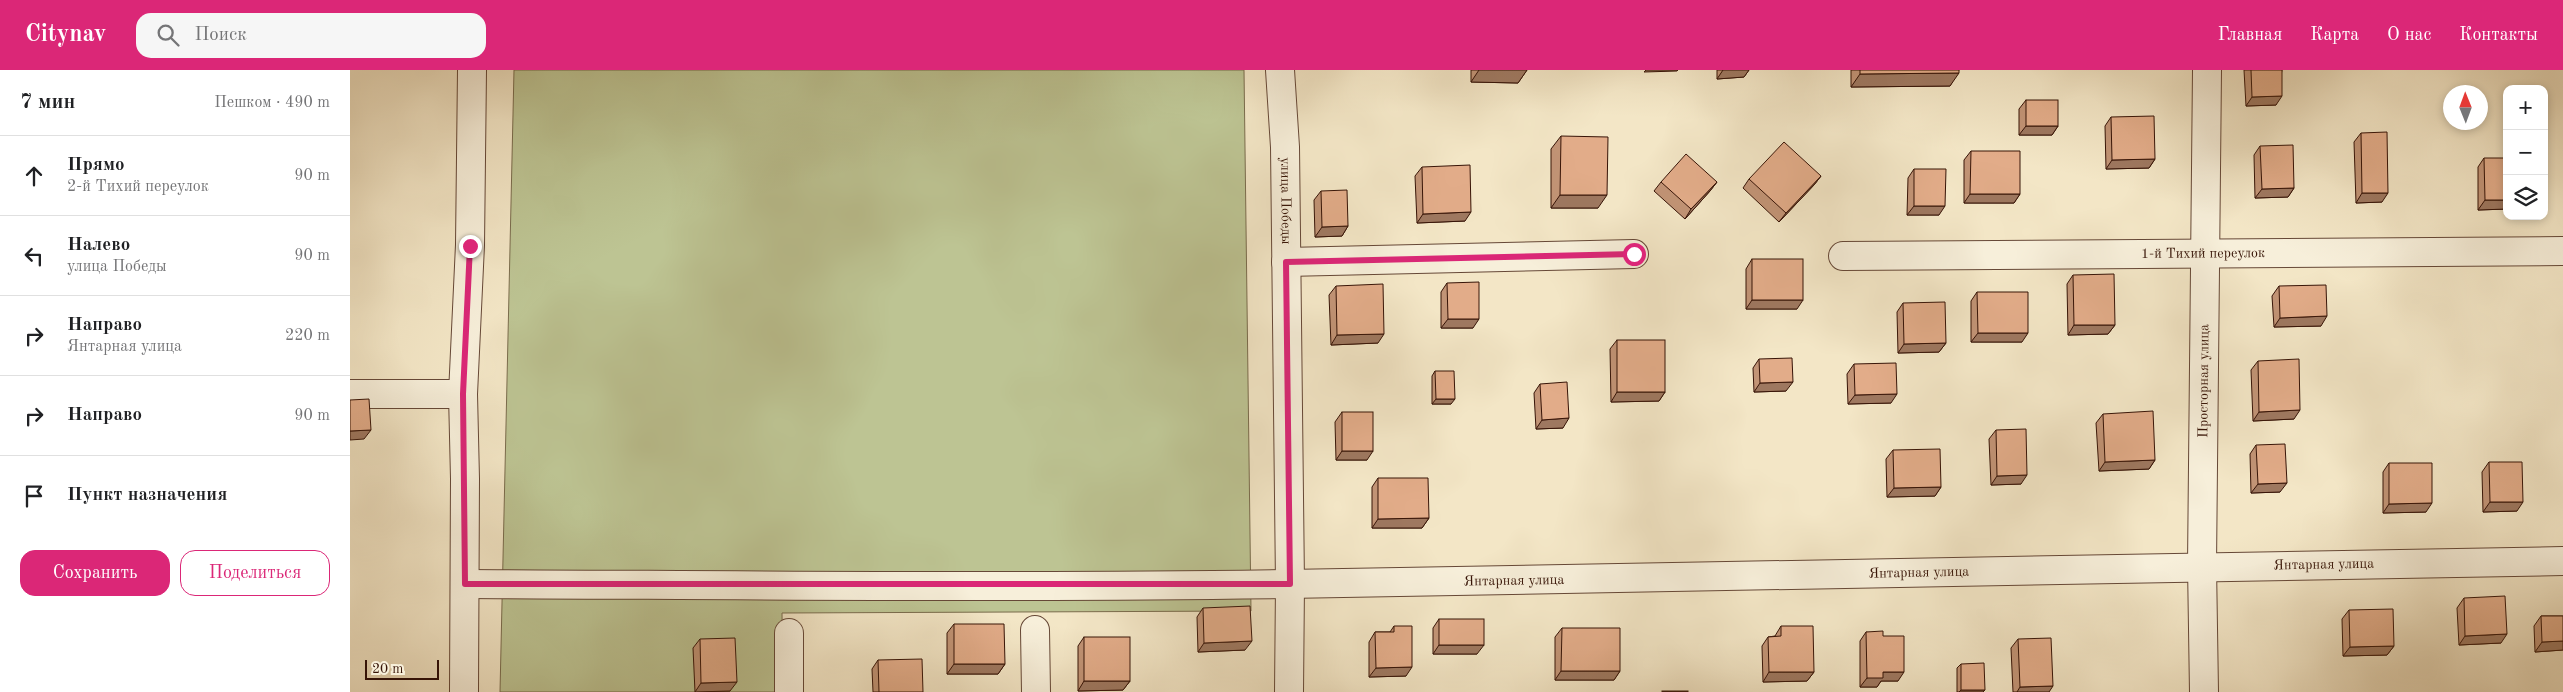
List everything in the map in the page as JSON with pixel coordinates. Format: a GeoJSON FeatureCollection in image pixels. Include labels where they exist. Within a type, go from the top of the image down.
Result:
{"type":"FeatureCollection","features":[{"type":"Feature","properties":{"kind":"street"},"geometry":{"type":"LineString","coordinates":[[464,692],[463,394],[470,246],[472,70]]}},
{"type":"Feature","properties":{"kind":"street","name":"улица Победы"},"geometry":{"type":"LineString","coordinates":[[1280,70],[1285,147],[1290,584],[1288,692]]}},
{"type":"Feature","properties":{"kind":"street","name":"Просторная улица"},"geometry":{"type":"LineString","coordinates":[[2204,692],[2202,565],[2207,70]]}},
{"type":"Feature","properties":{"kind":"street","name":"1-й Тихий переулок"},"geometry":{"type":"LineString","coordinates":[[1843,256],[2563,251]]}},
{"type":"Feature","properties":{"kind":"street"},"geometry":{"type":"LineString","coordinates":[[1286,262],[1634,254]]}},
{"type":"Feature","properties":{"kind":"street"},"geometry":{"type":"LineString","coordinates":[[350,394],[463,394]]}},
{"type":"Feature","properties":{"kind":"street","name":"Янтарная улица"},"geometry":{"type":"LineString","coordinates":[[465,584],[809,586],[1290,584],[2202,565],[2563,561]]}},
{"type":"Feature","properties":{"kind":"street"},"geometry":{"type":"LineString","coordinates":[[1035,630],[1036,692]]}},
{"type":"Feature","properties":{"kind":"street"},"geometry":{"type":"LineString","coordinates":[[789,633],[789,692]]}},
{"type":"Feature","properties":{"kind":"green space"},"geometry":{"type":"Polygon","coordinates":[[[514,70],[1244,70],[1251,611],[782,613],[783,692],[500,692],[514,70]]]}},
{"type":"Feature","properties":{"kind":"building"},"geometry":{"type":"Polygon","coordinates":[[[1860,70],[1959,70],[1959,73],[1860,74],[1860,70]]]}},
{"type":"Feature","properties":{"kind":"building"},"geometry":{"type":"Polygon","coordinates":[[[2251,70],[2282,70],[2282,96],[2252,97],[2251,70]]]}},
{"type":"Feature","properties":{"kind":"building"},"geometry":{"type":"Polygon","coordinates":[[[2026,100],[2058,100],[2058,126],[2026,126],[2026,100]]]}},
{"type":"Feature","properties":{"kind":"building"},"geometry":{"type":"Polygon","coordinates":[[[2154,116],[2155,159],[2112,160],[2111,117],[2154,116]]]}},
{"type":"Feature","properties":{"kind":"building"},"geometry":{"type":"Polygon","coordinates":[[[2387,132],[2388,193],[2362,193],[2361,133],[2387,132]]]}},
{"type":"Feature","properties":{"kind":"building"},"geometry":{"type":"Polygon","coordinates":[[[1561,136],[1608,137],[1607,195],[1560,195],[1561,136]]]}},
{"type":"Feature","properties":{"kind":"building"},"geometry":{"type":"Polygon","coordinates":[[[1784,142],[1821,176],[1786,213],[1749,179],[1784,142]]]}},
{"type":"Feature","properties":{"kind":"building"},"geometry":{"type":"Polygon","coordinates":[[[2293,145],[2294,188],[2262,189],[2260,146],[2293,145]]]}},
{"type":"Feature","properties":{"kind":"building"},"geometry":{"type":"Polygon","coordinates":[[[1971,151],[2020,151],[2020,194],[1970,194],[1971,151]]]}},
{"type":"Feature","properties":{"kind":"building"},"geometry":{"type":"Polygon","coordinates":[[[1686,154],[1717,182],[1691,209],[1661,182],[1686,154]]]}},
{"type":"Feature","properties":{"kind":"building"},"geometry":{"type":"Polygon","coordinates":[[[2484,158],[2503,158],[2503,200],[2485,200],[2484,158]]]}},
{"type":"Feature","properties":{"kind":"building"},"geometry":{"type":"Polygon","coordinates":[[[1470,165],[1471,212],[1423,214],[1422,167],[1470,165]]]}},
{"type":"Feature","properties":{"kind":"building"},"geometry":{"type":"Polygon","coordinates":[[[1914,169],[1946,169],[1945,206],[1914,206],[1914,169]]]}},
{"type":"Feature","properties":{"kind":"building"},"geometry":{"type":"Polygon","coordinates":[[[1347,190],[1348,226],[1322,227],[1321,191],[1347,190]]]}},
{"type":"Feature","properties":{"kind":"building"},"geometry":{"type":"Polygon","coordinates":[[[1752,259],[1803,259],[1803,300],[1752,300],[1752,259]]]}},
{"type":"Feature","properties":{"kind":"building"},"geometry":{"type":"Polygon","coordinates":[[[2114,274],[2115,325],[2074,325],[2073,275],[2114,274]]]}},
{"type":"Feature","properties":{"kind":"building"},"geometry":{"type":"Polygon","coordinates":[[[1479,282],[1479,319],[1448,319],[1447,283],[1479,282]]]}},
{"type":"Feature","properties":{"kind":"building"},"geometry":{"type":"Polygon","coordinates":[[[1383,284],[1384,334],[1337,335],[1336,286],[1383,284]]]}},
{"type":"Feature","properties":{"kind":"building"},"geometry":{"type":"Polygon","coordinates":[[[2326,285],[2327,316],[2280,318],[2279,286],[2326,285]]]}},
{"type":"Feature","properties":{"kind":"building"},"geometry":{"type":"Polygon","coordinates":[[[1977,292],[2028,292],[2028,333],[1978,333],[1977,292]]]}},
{"type":"Feature","properties":{"kind":"building"},"geometry":{"type":"Polygon","coordinates":[[[1945,302],[1946,343],[1904,344],[1903,303],[1945,302]]]}},
{"type":"Feature","properties":{"kind":"building"},"geometry":{"type":"Polygon","coordinates":[[[1617,340],[1665,340],[1665,392],[1617,392],[1617,340]]]}},
{"type":"Feature","properties":{"kind":"building"},"geometry":{"type":"Polygon","coordinates":[[[1792,358],[1793,382],[1760,383],[1759,359],[1792,358]]]}},
{"type":"Feature","properties":{"kind":"building"},"geometry":{"type":"Polygon","coordinates":[[[2299,359],[2300,410],[2259,412],[2258,361],[2299,359]]]}},
{"type":"Feature","properties":{"kind":"building"},"geometry":{"type":"Polygon","coordinates":[[[1896,363],[1897,394],[1855,395],[1854,364],[1896,363]]]}},
{"type":"Feature","properties":{"kind":"building"},"geometry":{"type":"Polygon","coordinates":[[[1435,371],[1454,371],[1455,399],[1436,399],[1435,371]]]}},
{"type":"Feature","properties":{"kind":"building"},"geometry":{"type":"Polygon","coordinates":[[[1567,382],[1569,418],[1542,420],[1540,384],[1567,382]]]}},
{"type":"Feature","properties":{"kind":"building"},"geometry":{"type":"Polygon","coordinates":[[[369,399],[371,430],[350,431],[350,400],[369,399]]]}},
{"type":"Feature","properties":{"kind":"building"},"geometry":{"type":"Polygon","coordinates":[[[2153,411],[2155,460],[2105,462],[2103,414],[2153,411]]]}},
{"type":"Feature","properties":{"kind":"building"},"geometry":{"type":"Polygon","coordinates":[[[1342,412],[1373,412],[1373,451],[1342,451],[1342,412]]]}},
{"type":"Feature","properties":{"kind":"building"},"geometry":{"type":"Polygon","coordinates":[[[2026,429],[2027,475],[1997,476],[1996,430],[2026,429]]]}},
{"type":"Feature","properties":{"kind":"building"},"geometry":{"type":"Polygon","coordinates":[[[2285,444],[2287,483],[2258,484],[2256,445],[2285,444]]]}},
{"type":"Feature","properties":{"kind":"building"},"geometry":{"type":"Polygon","coordinates":[[[1940,449],[1941,487],[1894,488],[1893,450],[1940,449]]]}},
{"type":"Feature","properties":{"kind":"building"},"geometry":{"type":"Polygon","coordinates":[[[2489,462],[2522,462],[2523,502],[2490,502],[2489,462]]]}},
{"type":"Feature","properties":{"kind":"building"},"geometry":{"type":"Polygon","coordinates":[[[2389,463],[2432,463],[2432,503],[2389,504],[2389,463]]]}},
{"type":"Feature","properties":{"kind":"building"},"geometry":{"type":"Polygon","coordinates":[[[1378,478],[1428,478],[1429,518],[1378,519],[1378,478]]]}},
{"type":"Feature","properties":{"kind":"building"},"geometry":{"type":"Polygon","coordinates":[[[2505,596],[2507,634],[2465,636],[2464,598],[2505,596]]]}},
{"type":"Feature","properties":{"kind":"building"},"geometry":{"type":"Polygon","coordinates":[[[1250,606],[1252,641],[1204,643],[1203,608],[1250,606]]]}},
{"type":"Feature","properties":{"kind":"building"},"geometry":{"type":"Polygon","coordinates":[[[2393,609],[2394,646],[2350,647],[2349,610],[2393,609]]]}},
{"type":"Feature","properties":{"kind":"building"},"geometry":{"type":"Polygon","coordinates":[[[2541,616],[2563,616],[2563,641],[2542,642],[2541,616]]]}},
{"type":"Feature","properties":{"kind":"building"},"geometry":{"type":"Polygon","coordinates":[[[1439,619],[1484,619],[1484,645],[1439,645],[1439,619]]]}},
{"type":"Feature","properties":{"kind":"building"},"geometry":{"type":"Polygon","coordinates":[[[954,624],[1004,624],[1005,664],[954,664],[954,624]]]}},
{"type":"Feature","properties":{"kind":"building"},"geometry":{"type":"Polygon","coordinates":[[[1394,626],[1412,626],[1412,667],[1376,668],[1375,632],[1394,632],[1394,626]]]}},
{"type":"Feature","properties":{"kind":"building"},"geometry":{"type":"Polygon","coordinates":[[[1781,626],[1813,626],[1814,672],[1769,672],[1768,637],[1781,636],[1781,626]]]}},
{"type":"Feature","properties":{"kind":"building"},"geometry":{"type":"Polygon","coordinates":[[[1562,628],[1620,628],[1620,671],[1561,671],[1562,628]]]}},
{"type":"Feature","properties":{"kind":"building"},"geometry":{"type":"Polygon","coordinates":[[[1883,631],[1883,636],[1904,636],[1904,672],[1883,672],[1883,678],[1867,678],[1866,632],[1883,631]]]}},
{"type":"Feature","properties":{"kind":"building"},"geometry":{"type":"Polygon","coordinates":[[[1084,637],[1130,637],[1130,681],[1084,681],[1084,637]]]}},
{"type":"Feature","properties":{"kind":"building"},"geometry":{"type":"Polygon","coordinates":[[[735,638],[737,682],[701,683],[700,639],[735,638]]]}},
{"type":"Feature","properties":{"kind":"building"},"geometry":{"type":"Polygon","coordinates":[[[2051,638],[2053,686],[2020,687],[2018,639],[2051,638]]]}},
{"type":"Feature","properties":{"kind":"building"},"geometry":{"type":"Polygon","coordinates":[[[922,659],[923,692],[879,692],[878,660],[922,659]]]}},
{"type":"Feature","properties":{"kind":"building"},"geometry":{"type":"Polygon","coordinates":[[[1984,663],[1985,690],[1961,690],[1961,664],[1984,663]]]}},
{"type":"Feature","properties":{"kind":"building"},"geometry":{"type":"Polygon","coordinates":[[[1688,691],[1688,692],[1662,692],[1688,691]]]}},
{"type":"Feature","properties":{"kind":"route"},"geometry":{"type":"LineString","coordinates":[[470,246],[463,394],[465,584],[1038,586],[1290,584],[1286,262],[1634,254]]}}]}
